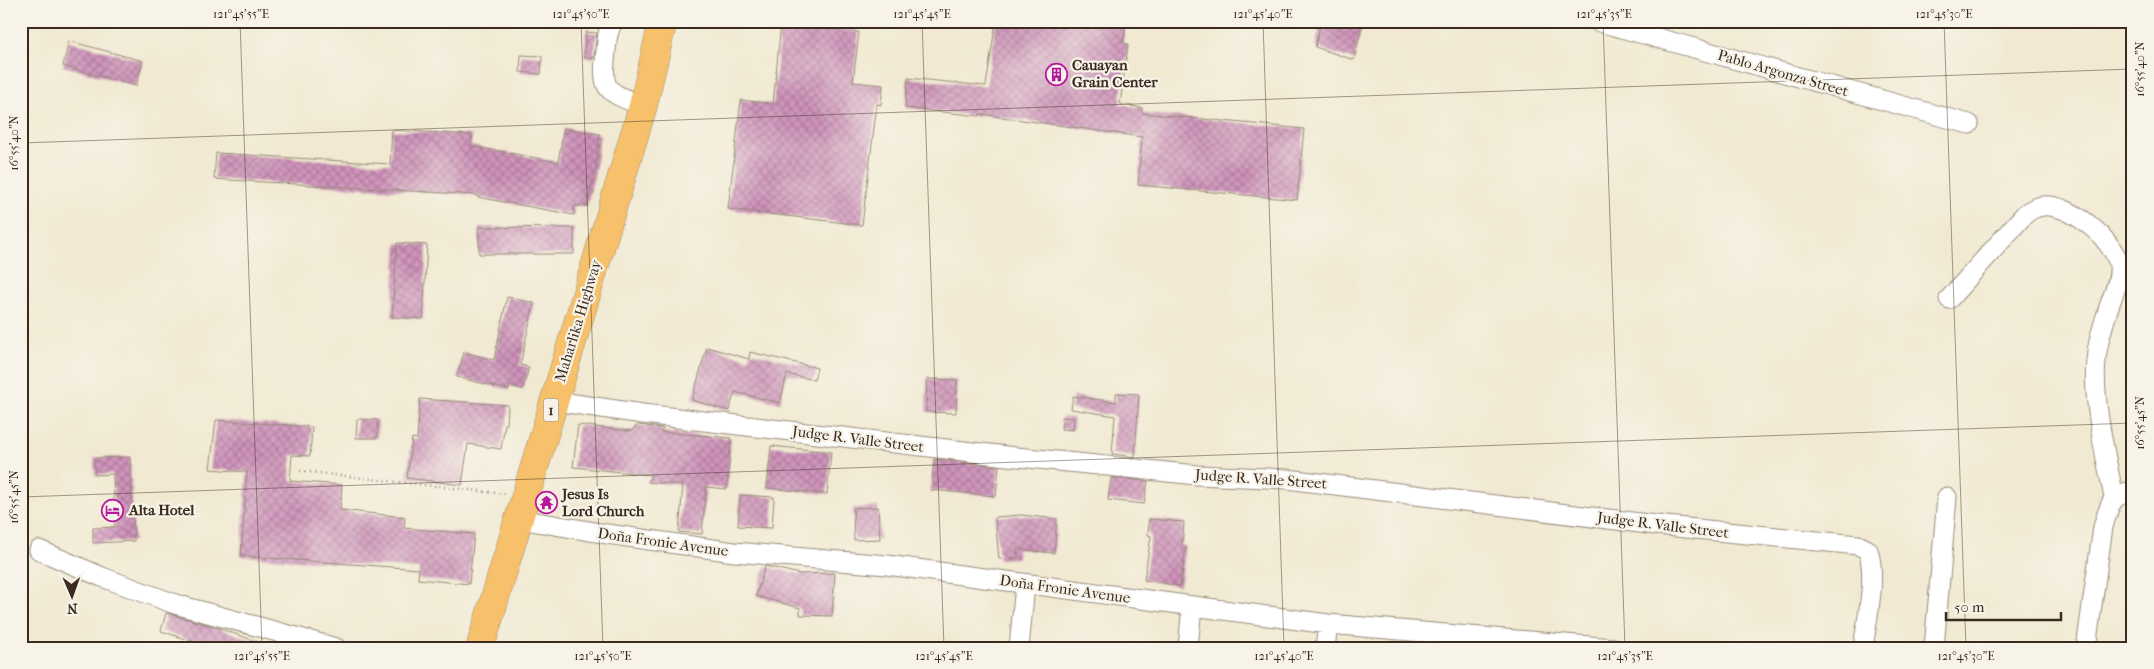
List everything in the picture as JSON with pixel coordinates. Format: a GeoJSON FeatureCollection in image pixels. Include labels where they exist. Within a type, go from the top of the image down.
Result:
{"type":"FeatureCollection","features":[{"type":"Feature","properties":{"kind":"highway","name":"Maharlika Highway"},"geometry":{"type":"LineString","coordinates":[[480,648],[643,106],[663,21]]}},
{"type":"Feature","properties":{"kind":"street"},"geometry":{"type":"LineString","coordinates":[[614,21],[607,37],[603,74],[605,84],[612,92],[643,106]]}},
{"type":"Feature","properties":{"kind":"street","name":"Pablo Argonza Street"},"geometry":{"type":"LineString","coordinates":[[1596,21],[1969,124]]}},
{"type":"Feature","properties":{"kind":"street"},"geometry":{"type":"LineString","coordinates":[[1949,299],[2025,214],[2043,206],[2064,210],[2081,218],[2107,241],[2116,255],[2119,267],[2118,278],[2099,339],[2095,363],[2097,397],[2114,497],[2103,526],[2086,648]]}},
{"type":"Feature","properties":{"kind":"street","name":"Judge R. Valle Street"},"geometry":{"type":"LineString","coordinates":[[554,401],[643,414],[1007,456],[1198,475],[1287,478],[1665,526],[1858,545],[1868,550],[1871,559],[1871,576],[1863,648]]}},
{"type":"Feature","properties":{"kind":"street"},"geometry":{"type":"LineString","coordinates":[[2114,497],[2123,492],[2133,491]]}},
{"type":"Feature","properties":{"kind":"street"},"geometry":{"type":"LineString","coordinates":[[1934,648],[1946,497]]}},
{"type":"Feature","properties":{"kind":"street","name":"Doña Fronie Avenue"},"geometry":{"type":"LineString","coordinates":[[522,507],[607,534],[734,552],[887,565],[1328,624],[1613,648]]}},
{"type":"Feature","properties":{"kind":"street"},"geometry":{"type":"LineString","coordinates":[[38,550],[102,577],[175,604],[336,648]]}},
{"type":"Feature","properties":{"kind":"street"},"geometry":{"type":"LineString","coordinates":[[1019,648],[1025,584]]}},
{"type":"Feature","properties":{"kind":"street"},"geometry":{"type":"LineString","coordinates":[[1188,648],[1192,606]]}},
{"type":"Feature","properties":{"kind":"street"},"geometry":{"type":"LineString","coordinates":[[1325,648],[1328,624]]}},
{"type":"Feature","properties":{"kind":"path"},"geometry":{"type":"LineString","coordinates":[[300,471],[522,507]]}},
{"type":"Feature","properties":{"kind":"building"},"geometry":{"type":"Polygon","coordinates":[[[996,21],[1113,21],[1126,23],[1123,43],[1128,44],[1120,104],[1142,108],[1142,113],[1304,129],[1297,200],[1138,185],[1142,137],[980,114],[980,116],[905,108],[908,78],[986,86],[996,21]]]}},
{"type":"Feature","properties":{"kind":"building"},"geometry":{"type":"Polygon","coordinates":[[[1321,21],[1363,21],[1354,60],[1315,47],[1321,21]]]}},
{"type":"Feature","properties":{"kind":"building"},"geometry":{"type":"Polygon","coordinates":[[[781,23],[859,32],[853,82],[883,85],[881,105],[877,104],[862,225],[728,209],[741,100],[773,104],[781,23]]]}},
{"type":"Feature","properties":{"kind":"building"},"geometry":{"type":"Polygon","coordinates":[[[586,32],[597,33],[594,58],[584,57],[586,32]]]}},
{"type":"Feature","properties":{"kind":"building"},"geometry":{"type":"Polygon","coordinates":[[[69,41],[143,61],[136,86],[63,66],[69,41]]]}},
{"type":"Feature","properties":{"kind":"building"},"geometry":{"type":"Polygon","coordinates":[[[521,55],[542,56],[541,74],[520,72],[521,55]]]}},
{"type":"Feature","properties":{"kind":"building"},"geometry":{"type":"Polygon","coordinates":[[[564,128],[600,134],[595,172],[587,206],[574,206],[574,215],[477,197],[477,195],[214,179],[216,153],[390,164],[392,130],[472,135],[471,146],[558,162],[564,128]]]}},
{"type":"Feature","properties":{"kind":"building"},"geometry":{"type":"Polygon","coordinates":[[[479,227],[574,228],[574,254],[479,254],[479,227]]]}},
{"type":"Feature","properties":{"kind":"building"},"geometry":{"type":"Polygon","coordinates":[[[397,243],[427,245],[423,319],[392,317],[397,243]]]}},
{"type":"Feature","properties":{"kind":"building"},"geometry":{"type":"Polygon","coordinates":[[[507,297],[534,303],[520,365],[529,367],[523,389],[509,386],[509,390],[457,377],[464,352],[494,360],[507,297]]]}},
{"type":"Feature","properties":{"kind":"building"},"geometry":{"type":"Polygon","coordinates":[[[707,347],[749,359],[750,352],[817,368],[814,380],[787,374],[780,403],[735,392],[729,411],[692,400],[707,347]]]}},
{"type":"Feature","properties":{"kind":"building"},"geometry":{"type":"Polygon","coordinates":[[[927,379],[957,380],[956,413],[926,412],[927,379]]]}},
{"type":"Feature","properties":{"kind":"building"},"geometry":{"type":"Polygon","coordinates":[[[1116,393],[1139,394],[1135,457],[1112,454],[1115,416],[1071,409],[1073,396],[1116,402],[1116,393]]]}},
{"type":"Feature","properties":{"kind":"building"},"geometry":{"type":"Polygon","coordinates":[[[420,399],[508,405],[507,424],[505,424],[501,449],[468,444],[462,485],[407,478],[412,438],[417,439],[420,399]]]}},
{"type":"Feature","properties":{"kind":"building"},"geometry":{"type":"Polygon","coordinates":[[[1062,417],[1074,418],[1073,430],[1061,429],[1062,417]]]}},
{"type":"Feature","properties":{"kind":"building"},"geometry":{"type":"Polygon","coordinates":[[[357,419],[378,420],[377,438],[356,438],[357,419]]]}},
{"type":"Feature","properties":{"kind":"building"},"geometry":{"type":"Polygon","coordinates":[[[216,420],[312,427],[310,456],[292,455],[290,481],[342,485],[340,510],[405,517],[404,528],[474,534],[469,584],[418,579],[419,569],[241,556],[247,472],[210,469],[216,420]]]}},
{"type":"Feature","properties":{"kind":"building"},"geometry":{"type":"Polygon","coordinates":[[[578,425],[631,431],[638,425],[663,428],[661,432],[731,438],[727,489],[706,487],[702,534],[679,532],[683,485],[648,482],[651,475],[573,467],[578,425]]]}},
{"type":"Feature","properties":{"kind":"building"},"geometry":{"type":"Polygon","coordinates":[[[771,446],[831,452],[827,494],[767,488],[771,446]]]}},
{"type":"Feature","properties":{"kind":"building"},"geometry":{"type":"Polygon","coordinates":[[[130,457],[134,541],[93,543],[93,528],[115,527],[113,474],[95,475],[94,458],[130,457]]]}},
{"type":"Feature","properties":{"kind":"building"},"geometry":{"type":"Polygon","coordinates":[[[934,459],[999,466],[996,496],[931,490],[934,459]]]}},
{"type":"Feature","properties":{"kind":"building"},"geometry":{"type":"Polygon","coordinates":[[[1111,478],[1148,481],[1144,504],[1108,500],[1111,478]]]}},
{"type":"Feature","properties":{"kind":"building"},"geometry":{"type":"Polygon","coordinates":[[[740,495],[774,497],[772,528],[738,526],[740,495]]]}},
{"type":"Feature","properties":{"kind":"building"},"geometry":{"type":"Polygon","coordinates":[[[878,507],[880,539],[854,540],[853,508],[878,507]]]}},
{"type":"Feature","properties":{"kind":"building"},"geometry":{"type":"Polygon","coordinates":[[[1021,515],[1057,519],[1054,553],[1017,549],[1018,558],[999,559],[995,517],[1021,515]]]}},
{"type":"Feature","properties":{"kind":"building"},"geometry":{"type":"Polygon","coordinates":[[[1149,519],[1184,522],[1182,546],[1186,547],[1180,586],[1144,580],[1151,536],[1148,535],[1149,519]]]}},
{"type":"Feature","properties":{"kind":"building"},"geometry":{"type":"Polygon","coordinates":[[[765,566],[800,574],[835,573],[832,616],[800,615],[800,608],[756,596],[765,566]]]}},
{"type":"Feature","properties":{"kind":"building"},"geometry":{"type":"Polygon","coordinates":[[[166,613],[215,627],[270,646],[270,648],[203,648],[204,645],[161,631],[166,613]]]}},
{"type":"Feature","properties":{"kind":"place","name":"Cauayan Grain Center"},"geometry":{"type":"Point","coordinates":[1056,74]}},
{"type":"Feature","properties":{"kind":"place","name":"Jesus Is Lord Church"},"geometry":{"type":"Point","coordinates":[546,503]}},
{"type":"Feature","properties":{"kind":"place","name":"Alta Hotel"},"geometry":{"type":"Point","coordinates":[113,510]}}]}
